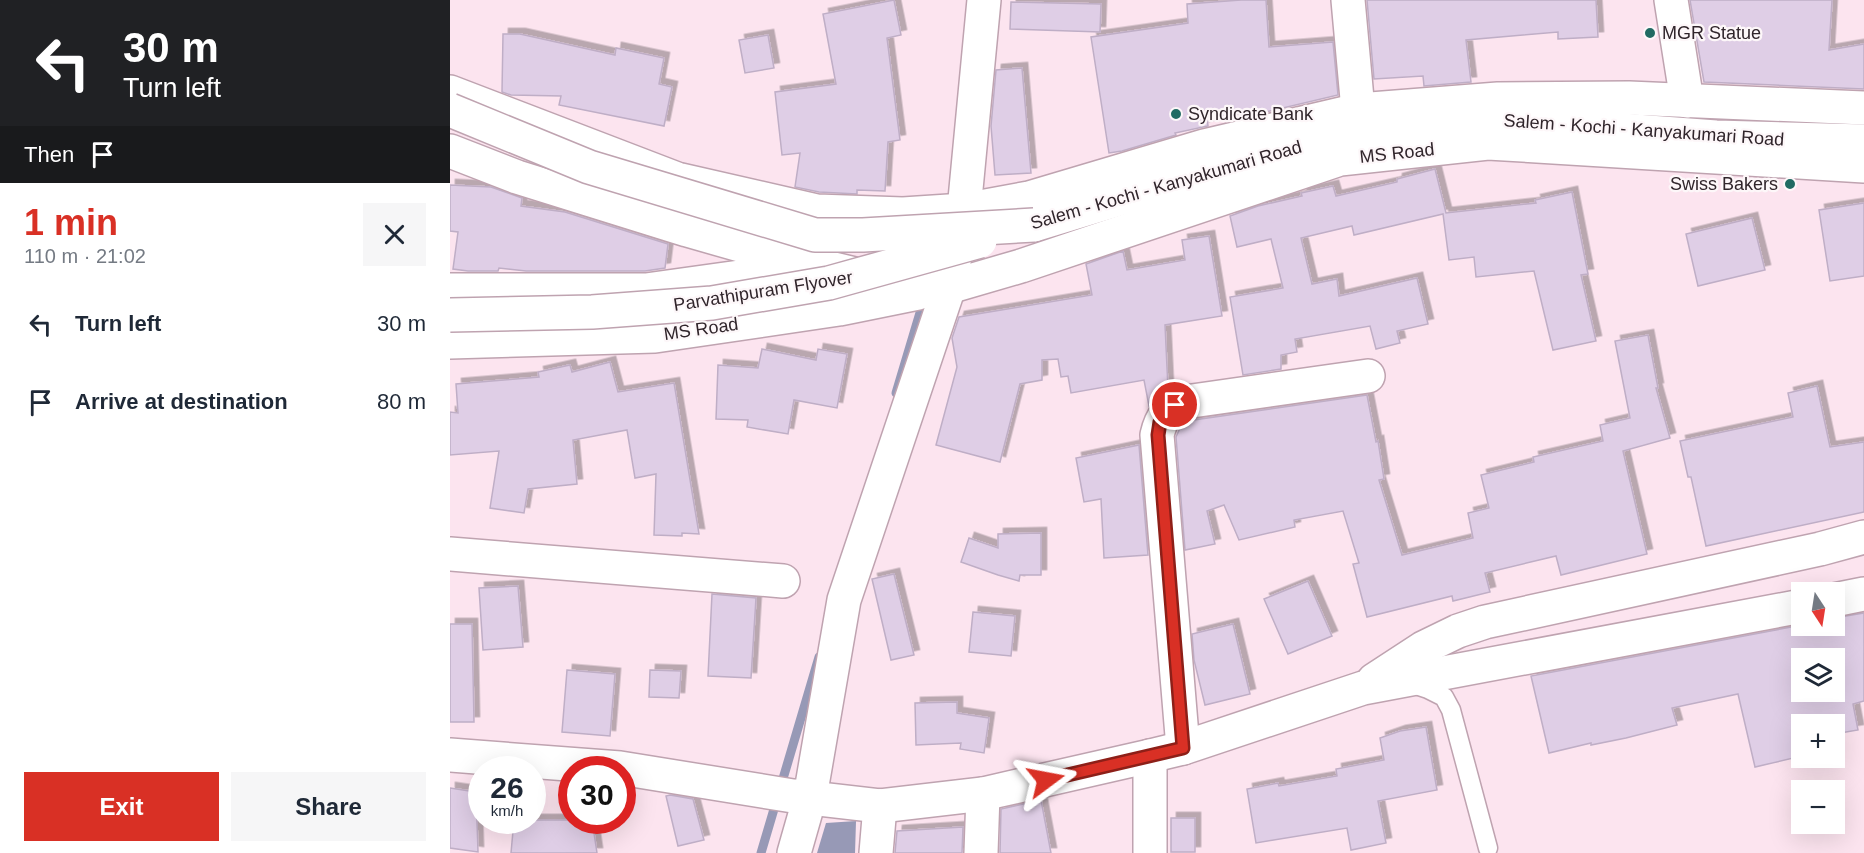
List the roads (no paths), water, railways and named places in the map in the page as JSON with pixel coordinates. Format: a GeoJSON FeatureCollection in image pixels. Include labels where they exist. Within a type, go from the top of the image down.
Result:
{"type":"FeatureCollection","features":[{"type":"Feature","properties":{"kind":"main road"},"geometry":{"type":"LineString","coordinates":[[795,853],[801,797],[844,600],[949,287],[964,210],[984,0]]}},
{"type":"Feature","properties":{"kind":"main road"},"geometry":{"type":"LineString","coordinates":[[1348,0],[1358,110]]}},
{"type":"Feature","properties":{"kind":"main road"},"geometry":{"type":"LineString","coordinates":[[1671,0],[1687,101]]}},
{"type":"Feature","properties":{"kind":"main road"},"geometry":{"type":"LineString","coordinates":[[450,92],[688,182],[817,211],[903,214],[964,210],[1029,198],[1204,146],[1358,110],[1498,99],[1629,98],[1864,108]]}},
{"type":"Feature","properties":{"kind":"main road","name":"Salem - Kochi - Kanyakumari Road"},"geometry":{"type":"LineString","coordinates":[[450,110],[589,167],[815,235],[863,235],[1034,225],[1247,160],[1325,141],[1486,120],[1716,137],[1864,141]]}},
{"type":"Feature","properties":{"kind":"main road","name":"MS Road"},"geometry":{"type":"LineString","coordinates":[[450,342],[655,336],[839,309],[949,287],[1021,266],[1340,159],[1488,143],[1864,166]]}},
{"type":"Feature","properties":{"kind":"main road","name":"MS Road"},"geometry":{"type":"LineString","coordinates":[[450,151],[517,177],[775,255],[880,280],[949,287]]}},
{"type":"Feature","properties":{"kind":"main road","name":"MS Road"},"geometry":{"type":"LineString","coordinates":[[450,290],[646,290],[819,266],[964,210]]}},
{"type":"Feature","properties":{"kind":"main road","name":"Parvathipuram Flyover"},"geometry":{"type":"LineString","coordinates":[[450,315],[592,312],[712,303],[829,283],[926,258],[1034,225]]}},
{"type":"Feature","properties":{"kind":"main road"},"geometry":{"type":"LineString","coordinates":[[1183,748],[1158,435],[1160,422],[1175,405],[1185,402],[1368,376]]}},
{"type":"Feature","properties":{"kind":"main road"},"geometry":{"type":"LineString","coordinates":[[1363,688],[1423,648],[1458,631],[1485,622],[1820,549],[1864,537]]}},
{"type":"Feature","properties":{"kind":"main road"},"geometry":{"type":"LineString","coordinates":[[450,555],[783,581]]}},
{"type":"Feature","properties":{"kind":"main road"},"geometry":{"type":"LineString","coordinates":[[1845,598],[1864,594]]}},
{"type":"Feature","properties":{"kind":"main road"},"geometry":{"type":"LineString","coordinates":[[450,756],[620,768],[801,797],[880,806],[983,794],[1183,748],[1363,688],[1791,608]]}},
{"type":"Feature","properties":{"kind":"main road"},"geometry":{"type":"LineString","coordinates":[[1150,756],[1150,853]]}},
{"type":"Feature","properties":{"kind":"main road"},"geometry":{"type":"LineString","coordinates":[[981,853],[983,794]]}},
{"type":"Feature","properties":{"kind":"main road"},"geometry":{"type":"LineString","coordinates":[[876,853],[880,806]]}},
{"type":"Feature","properties":{"kind":"lane"},"geometry":{"type":"LineString","coordinates":[[1402,681],[1444,697],[1451,710],[1488,848]]}},
{"type":"Feature","properties":{"kind":"water"},"geometry":{"type":"Polygon","coordinates":[[[856,821],[855,853],[817,853],[826,823],[856,821]]]}},
{"type":"Feature","properties":{"kind":"waterway"},"geometry":{"type":"LineString","coordinates":[[896,393],[922,306]]}},
{"type":"Feature","properties":{"kind":"waterway"},"geometry":{"type":"LineString","coordinates":[[761,853],[819,657]]}},
{"type":"Feature","properties":{"kind":"place","name":"MGR Statue"},"geometry":{"type":"Point","coordinates":[1650,33]}},
{"type":"Feature","properties":{"kind":"place","name":"Syndicate Bank"},"geometry":{"type":"Point","coordinates":[1176,114]}},
{"type":"Feature","properties":{"kind":"place","name":"Swiss Bakers"},"geometry":{"type":"Point","coordinates":[1790,184]}}]}
